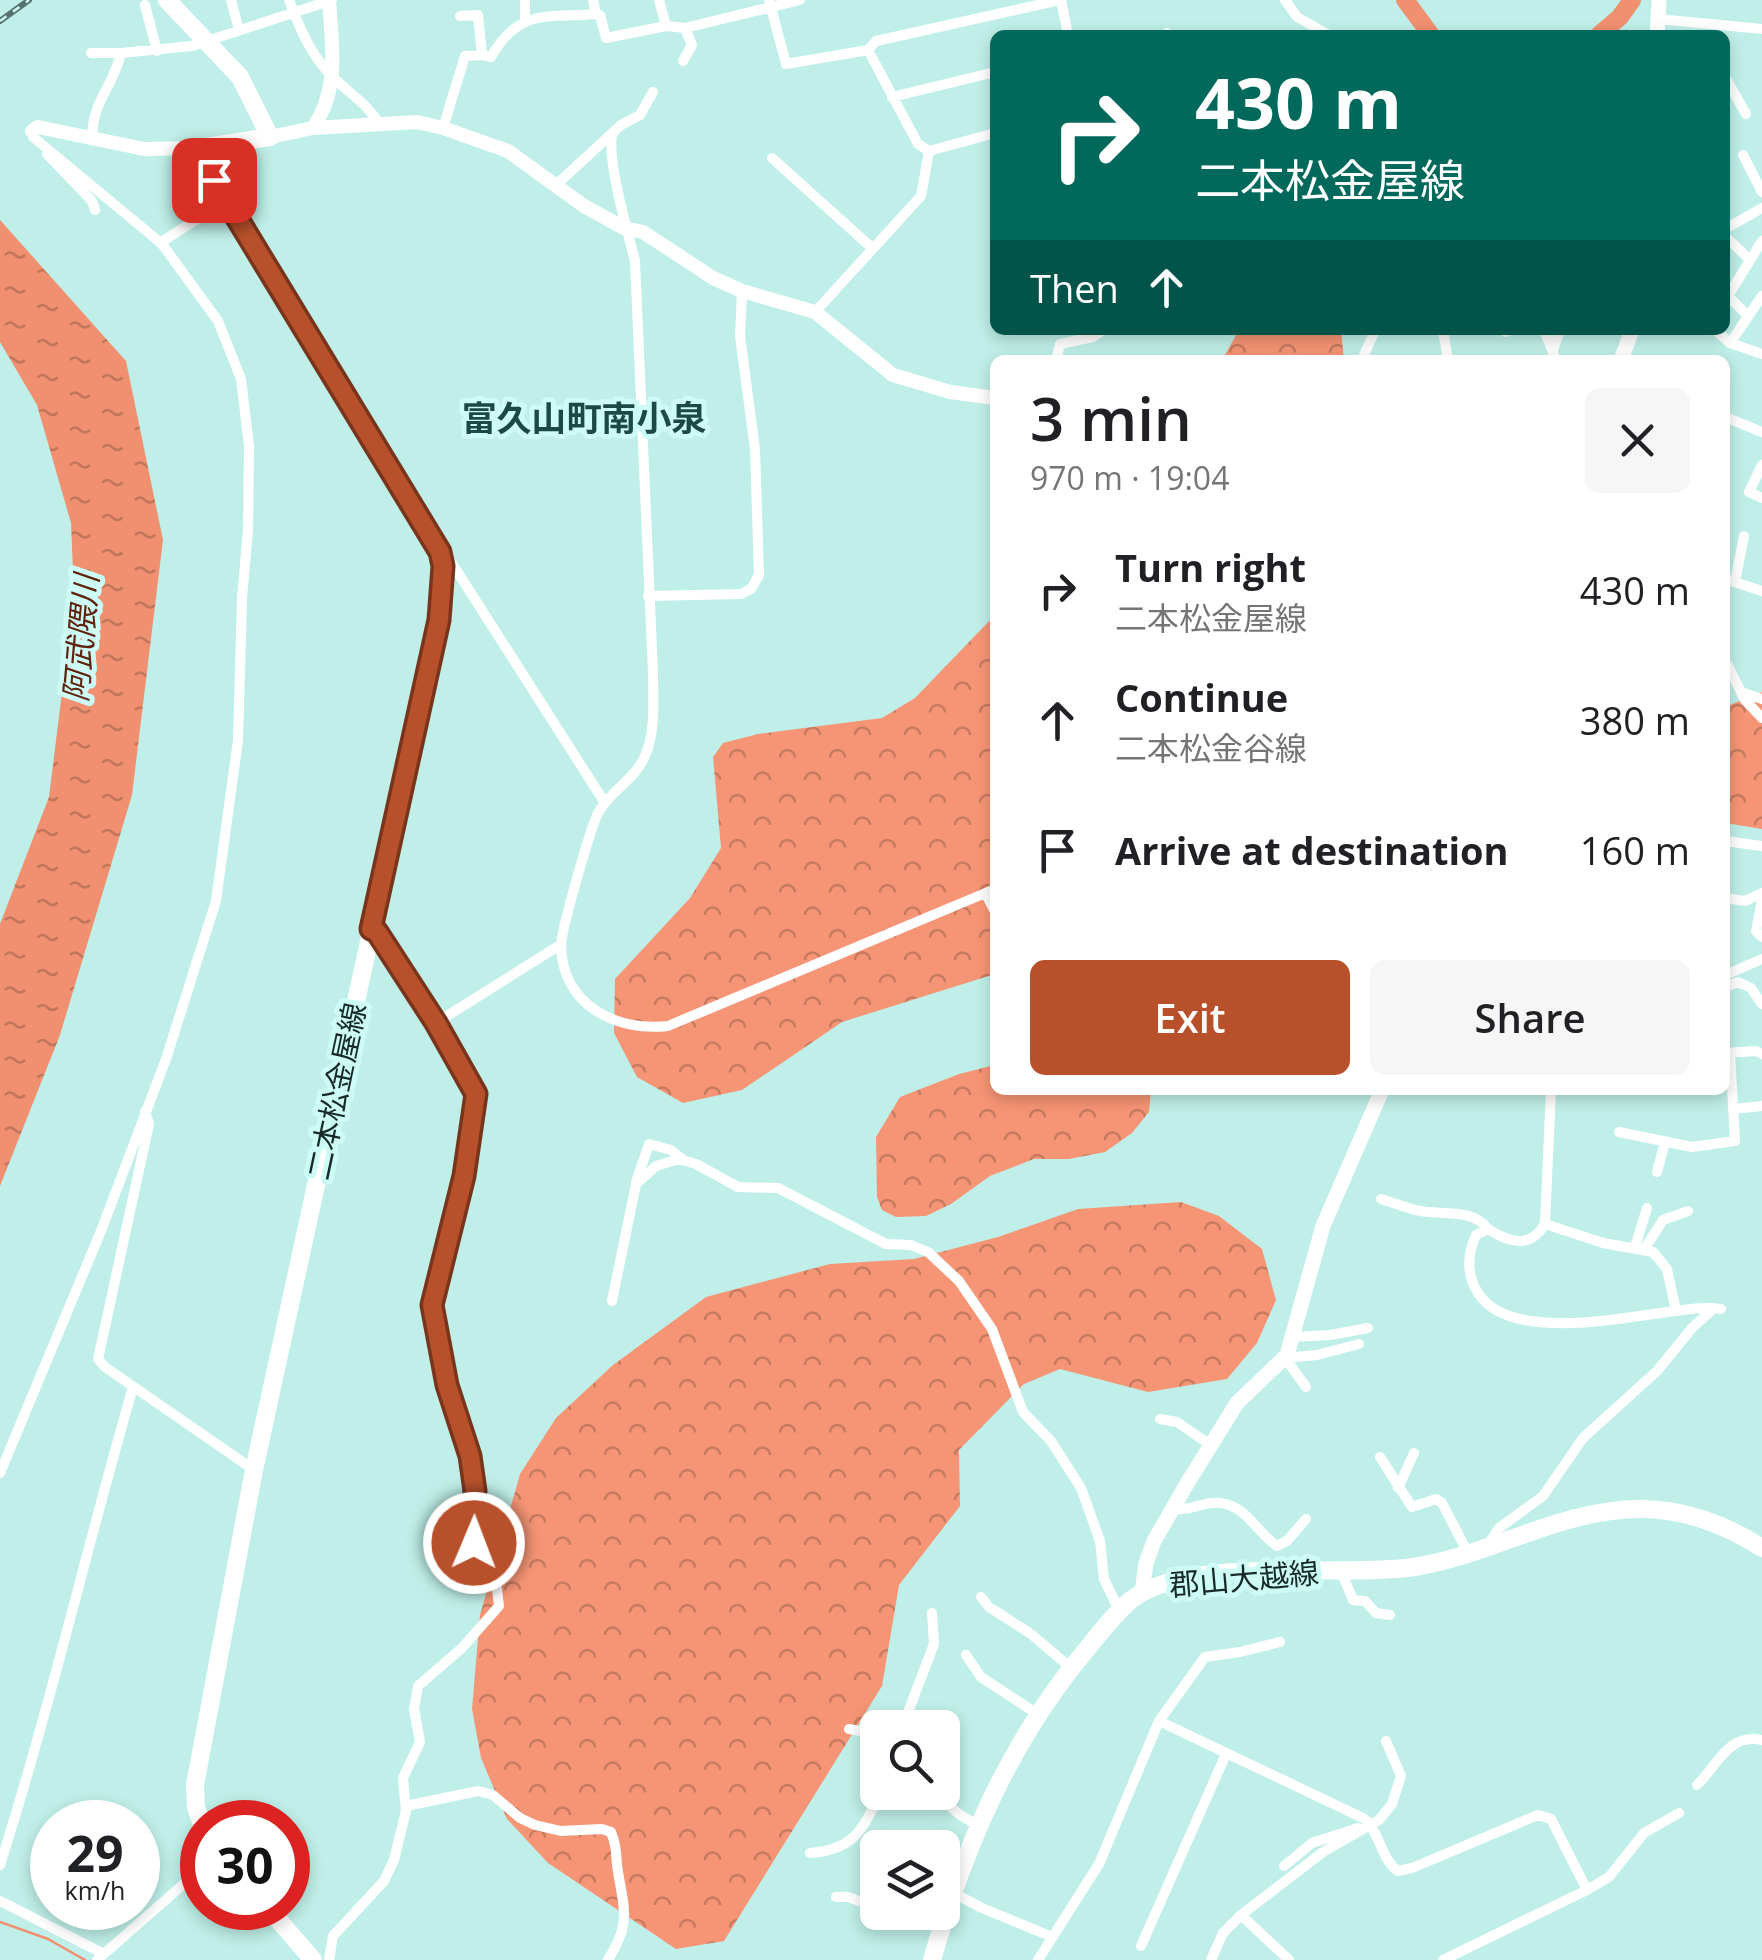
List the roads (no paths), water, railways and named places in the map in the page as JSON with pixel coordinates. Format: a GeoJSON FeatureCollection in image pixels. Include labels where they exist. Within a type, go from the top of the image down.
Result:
{"type":"FeatureCollection","features":[{"type":"Feature","properties":{"kind":"main road"},"geometry":{"type":"LineString","coordinates":[[167,0],[240,77],[270,138],[199,148],[226,200],[440,552]]}},
{"type":"Feature","properties":{"kind":"main road"},"geometry":{"type":"LineString","coordinates":[[1654,29],[1659,0]]}},
{"type":"Feature","properties":{"kind":"main road","name":"二本松金屋線"},"geometry":{"type":"LineString","coordinates":[[196,1800],[195,1785],[254,1470],[439,620],[443,566],[440,552]]}},
{"type":"Feature","properties":{"kind":"main road"},"geometry":{"type":"LineString","coordinates":[[1142,1592],[1146,1562],[1172,1510],[1237,1404],[1285,1358],[1313,1254],[1380,1095]]}},
{"type":"Feature","properties":{"kind":"main road","name":"郡山大越線"},"geometry":{"type":"LineString","coordinates":[[960,1864],[1036,1713],[1119,1610],[1142,1592],[1167,1580],[1414,1567],[1598,1512],[1644,1508],[1710,1521],[1762,1548]]}},
{"type":"Feature","properties":{"kind":"main road"},"geometry":{"type":"LineString","coordinates":[[287,1930],[313,1960]]}},
{"type":"Feature","properties":{"kind":"main road","name":"郡山大越線"},"geometry":{"type":"LineString","coordinates":[[932,1960],[938,1930]]}},
{"type":"Feature","properties":{"kind":"street"},"geometry":{"type":"LineString","coordinates":[[231,0],[238,30]]}},
{"type":"Feature","properties":{"kind":"street"},"geometry":{"type":"LineString","coordinates":[[288,0],[312,49],[334,78],[370,108],[380,125]]}},
{"type":"Feature","properties":{"kind":"street"},"geometry":{"type":"LineString","coordinates":[[91,53],[158,51],[294,15],[330,0],[334,78],[331,95],[313,128]]}},
{"type":"Feature","properties":{"kind":"street"},"geometry":{"type":"LineString","coordinates":[[525,0],[526,20]]}},
{"type":"Feature","properties":{"kind":"street"},"geometry":{"type":"LineString","coordinates":[[593,0],[596,14]]}},
{"type":"Feature","properties":{"kind":"street"},"geometry":{"type":"LineString","coordinates":[[659,0],[666,26]]}},
{"type":"Feature","properties":{"kind":"street"},"geometry":{"type":"LineString","coordinates":[[443,128],[465,56],[490,56],[512,26],[526,20],[596,14],[600,15],[606,38],[666,26],[684,28],[770,3],[800,0]]}},
{"type":"Feature","properties":{"kind":"street"},"geometry":{"type":"LineString","coordinates":[[770,3],[786,64],[868,50],[876,41],[1060,0],[1067,30]]}},
{"type":"Feature","properties":{"kind":"street"},"geometry":{"type":"LineString","coordinates":[[1285,0],[1297,17],[1320,30]]}},
{"type":"Feature","properties":{"kind":"street"},"geometry":{"type":"LineString","coordinates":[[146,6],[158,51]]}},
{"type":"Feature","properties":{"kind":"street"},"geometry":{"type":"LineString","coordinates":[[460,16],[478,15],[482,56]]}},
{"type":"Feature","properties":{"kind":"street"},"geometry":{"type":"LineString","coordinates":[[1654,29],[1712,22],[1762,29]]}},
{"type":"Feature","properties":{"kind":"street"},"geometry":{"type":"LineString","coordinates":[[1712,22],[1712,30]]}},
{"type":"Feature","properties":{"kind":"street"},"geometry":{"type":"LineString","coordinates":[[683,60],[692,45],[684,28]]}},
{"type":"Feature","properties":{"kind":"street"},"geometry":{"type":"LineString","coordinates":[[868,50],[918,144],[929,150],[990,134]]}},
{"type":"Feature","properties":{"kind":"street"},"geometry":{"type":"LineString","coordinates":[[92,137],[100,97],[121,54]]}},
{"type":"Feature","properties":{"kind":"street"},"geometry":{"type":"LineString","coordinates":[[892,97],[990,73]]}},
{"type":"Feature","properties":{"kind":"street"},"geometry":{"type":"LineString","coordinates":[[1730,86],[1746,114]]}},
{"type":"Feature","properties":{"kind":"street"},"geometry":{"type":"LineString","coordinates":[[555,186],[628,119],[640,114],[652,92]]}},
{"type":"Feature","properties":{"kind":"street"},"geometry":{"type":"LineString","coordinates":[[270,138],[313,128],[417,122],[508,151],[555,186],[624,228],[643,232],[713,278],[742,291],[815,312],[893,375],[950,392],[990,397]]}},
{"type":"Feature","properties":{"kind":"street"},"geometry":{"type":"LineString","coordinates":[[35,136],[38,127],[144,149],[199,148]]}},
{"type":"Feature","properties":{"kind":"street"},"geometry":{"type":"LineString","coordinates":[[612,135],[611,153],[626,216],[624,228],[634,261],[653,673],[648,745],[638,768],[598,814],[560,945],[567,974],[580,1000],[612,1020],[650,1028],[668,1026],[990,891]]}},
{"type":"Feature","properties":{"kind":"street"},"geometry":{"type":"LineString","coordinates":[[35,136],[92,201],[94,210]]}},
{"type":"Feature","properties":{"kind":"street"},"geometry":{"type":"LineString","coordinates":[[0,1473],[100,1231],[174,1036],[216,901],[238,740],[249,491],[249,446],[236,362],[210,306],[160,242],[35,136]]}},
{"type":"Feature","properties":{"kind":"street"},"geometry":{"type":"LineString","coordinates":[[815,312],[921,196],[929,150]]}},
{"type":"Feature","properties":{"kind":"street"},"geometry":{"type":"LineString","coordinates":[[1743,156],[1762,192]]}},
{"type":"Feature","properties":{"kind":"street"},"geometry":{"type":"LineString","coordinates":[[772,158],[872,248]]}},
{"type":"Feature","properties":{"kind":"street"},"geometry":{"type":"LineString","coordinates":[[160,242],[226,200]]}},
{"type":"Feature","properties":{"kind":"street"},"geometry":{"type":"LineString","coordinates":[[1730,227],[1762,208]]}},
{"type":"Feature","properties":{"kind":"street"},"geometry":{"type":"LineString","coordinates":[[1730,234],[1750,260]]}},
{"type":"Feature","properties":{"kind":"street"},"geometry":{"type":"LineString","coordinates":[[1730,293],[1762,241]]}},
{"type":"Feature","properties":{"kind":"street"},"geometry":{"type":"LineString","coordinates":[[648,596],[741,594],[750,589],[759,575],[754,449],[740,336],[742,291]]}},
{"type":"Feature","properties":{"kind":"street"},"geometry":{"type":"LineString","coordinates":[[1730,343],[1762,296]]}},
{"type":"Feature","properties":{"kind":"street"},"geometry":{"type":"LineString","coordinates":[[1730,298],[1748,316]]}},
{"type":"Feature","properties":{"kind":"street"},"geometry":{"type":"LineString","coordinates":[[1057,355],[1060,344],[1096,335]]}},
{"type":"Feature","properties":{"kind":"street"},"geometry":{"type":"LineString","coordinates":[[1721,335],[1730,343],[1762,354]]}},
{"type":"Feature","properties":{"kind":"street"},"geometry":{"type":"LineString","coordinates":[[1730,419],[1762,432]]}},
{"type":"Feature","properties":{"kind":"street"},"geometry":{"type":"LineString","coordinates":[[1762,466],[1749,492],[1762,498]]}},
{"type":"Feature","properties":{"kind":"street"},"geometry":{"type":"LineString","coordinates":[[1744,536],[1730,581],[1762,592]]}},
{"type":"Feature","properties":{"kind":"street"},"geometry":{"type":"LineString","coordinates":[[440,552],[453,564],[605,803]]}},
{"type":"Feature","properties":{"kind":"street"},"geometry":{"type":"LineString","coordinates":[[1730,670],[1754,712],[1762,718]]}},
{"type":"Feature","properties":{"kind":"street"},"geometry":{"type":"LineString","coordinates":[[1741,692],[1762,699]]}},
{"type":"Feature","properties":{"kind":"street"},"geometry":{"type":"LineString","coordinates":[[1730,842],[1762,846]]}},
{"type":"Feature","properties":{"kind":"street"},"geometry":{"type":"LineString","coordinates":[[1730,899],[1746,901],[1762,896],[1756,931],[1762,937]]}},
{"type":"Feature","properties":{"kind":"street"},"geometry":{"type":"LineString","coordinates":[[329,1960],[333,1936],[387,1876],[401,1834],[406,1806],[403,1778],[420,1742],[414,1704],[418,1686],[490,1619],[498,1609],[500,1596],[471,1533],[475,1491],[470,1456],[447,1385],[433,1315],[433,1296],[464,1176],[476,1097],[436,1023],[377,932],[371,929]]}},
{"type":"Feature","properties":{"kind":"street"},"geometry":{"type":"LineString","coordinates":[[436,1023],[560,945]]}},
{"type":"Feature","properties":{"kind":"street"},"geometry":{"type":"LineString","coordinates":[[1730,974],[1762,959]]}},
{"type":"Feature","properties":{"kind":"street"},"geometry":{"type":"LineString","coordinates":[[1730,986],[1746,984],[1762,1004]]}},
{"type":"Feature","properties":{"kind":"street"},"geometry":{"type":"LineString","coordinates":[[1730,1053],[1762,1054]]}},
{"type":"Feature","properties":{"kind":"street"},"geometry":{"type":"LineString","coordinates":[[1619,1132],[1692,1148],[1735,1141],[1730,1075]]}},
{"type":"Feature","properties":{"kind":"street"},"geometry":{"type":"LineString","coordinates":[[1382,1199],[1419,1210],[1466,1215],[1512,1240],[1529,1241],[1536,1237],[1545,1224],[1550,1095]]}},
{"type":"Feature","properties":{"kind":"street"},"geometry":{"type":"LineString","coordinates":[[1733,1109],[1762,1106]]}},
{"type":"Feature","properties":{"kind":"street"},"geometry":{"type":"LineString","coordinates":[[145,1110],[149,1124],[98,1356],[100,1363],[254,1470]]}},
{"type":"Feature","properties":{"kind":"street"},"geometry":{"type":"LineString","coordinates":[[1657,1172],[1665,1142]]}},
{"type":"Feature","properties":{"kind":"street"},"geometry":{"type":"LineString","coordinates":[[612,1301],[636,1184],[649,1144],[671,1150],[738,1186],[778,1188],[886,1244],[920,1248],[959,1281],[992,1329],[1023,1412],[1051,1441],[1081,1488],[1100,1540],[1104,1579],[1119,1610]]}},
{"type":"Feature","properties":{"kind":"street"},"geometry":{"type":"LineString","coordinates":[[636,1184],[656,1166],[683,1159]]}},
{"type":"Feature","properties":{"kind":"street"},"geometry":{"type":"LineString","coordinates":[[1640,1248],[1647,1208]]}},
{"type":"Feature","properties":{"kind":"street"},"geometry":{"type":"LineString","coordinates":[[1640,1248],[1663,1220],[1688,1211]]}},
{"type":"Feature","properties":{"kind":"street"},"geometry":{"type":"LineString","coordinates":[[1545,1224],[1603,1243],[1640,1248],[1659,1257],[1667,1268],[1676,1311]]}},
{"type":"Feature","properties":{"kind":"street"},"geometry":{"type":"LineString","coordinates":[[1488,1229],[1479,1231],[1474,1238],[1469,1270],[1484,1302],[1503,1315],[1556,1322],[1718,1308],[1692,1328],[1658,1371],[1583,1438],[1542,1496],[1499,1528],[1488,1544]]}},
{"type":"Feature","properties":{"kind":"street"},"geometry":{"type":"LineString","coordinates":[[1293,1337],[1368,1328]]}},
{"type":"Feature","properties":{"kind":"street"},"geometry":{"type":"LineString","coordinates":[[1285,1358],[1360,1344]]}},
{"type":"Feature","properties":{"kind":"street"},"geometry":{"type":"LineString","coordinates":[[1285,1358],[1306,1387]]}},
{"type":"Feature","properties":{"kind":"street"},"geometry":{"type":"LineString","coordinates":[[0,1866],[43,1725],[101,1495],[133,1387]]}},
{"type":"Feature","properties":{"kind":"street"},"geometry":{"type":"LineString","coordinates":[[1160,1419],[1178,1422],[1212,1446]]}},
{"type":"Feature","properties":{"kind":"street"},"geometry":{"type":"LineString","coordinates":[[1398,1488],[1414,1453]]}},
{"type":"Feature","properties":{"kind":"street"},"geometry":{"type":"LineString","coordinates":[[1380,1457],[1412,1508],[1439,1500],[1468,1553]]}},
{"type":"Feature","properties":{"kind":"street"},"geometry":{"type":"LineString","coordinates":[[1172,1510],[1184,1511],[1215,1502],[1232,1506],[1246,1514],[1277,1546],[1287,1541],[1306,1518]]}},
{"type":"Feature","properties":{"kind":"street"},"geometry":{"type":"LineString","coordinates":[[1341,1571],[1353,1600],[1365,1600],[1376,1613],[1390,1615]]}},
{"type":"Feature","properties":{"kind":"street"},"geometry":{"type":"LineString","coordinates":[[981,1596],[989,1607],[1030,1634],[1070,1668]]}},
{"type":"Feature","properties":{"kind":"street"},"geometry":{"type":"LineString","coordinates":[[909,1710],[934,1644],[932,1613]]}},
{"type":"Feature","properties":{"kind":"street"},"geometry":{"type":"LineString","coordinates":[[1038,1960],[1099,1864],[1159,1721],[1205,1657],[1280,1642]]}},
{"type":"Feature","properties":{"kind":"street"},"geometry":{"type":"LineString","coordinates":[[966,1655],[981,1677],[1036,1713]]}},
{"type":"Feature","properties":{"kind":"street"},"geometry":{"type":"LineString","coordinates":[[1159,1721],[1365,1818],[1391,1866],[1402,1871],[1538,1815],[1546,1816],[1587,1890]]}},
{"type":"Feature","properties":{"kind":"street"},"geometry":{"type":"LineString","coordinates":[[849,1729],[860,1731]]}},
{"type":"Feature","properties":{"kind":"street"},"geometry":{"type":"LineString","coordinates":[[1697,1785],[1730,1745],[1753,1738],[1762,1740]]}},
{"type":"Feature","properties":{"kind":"street"},"geometry":{"type":"LineString","coordinates":[[1211,1960],[1223,1934],[1242,1915],[1324,1852],[1372,1825],[1392,1804],[1401,1776],[1386,1741]]}},
{"type":"Feature","properties":{"kind":"street"},"geometry":{"type":"LineString","coordinates":[[1141,1946],[1226,1754]]}},
{"type":"Feature","properties":{"kind":"street"},"geometry":{"type":"LineString","coordinates":[[406,1806],[478,1791],[493,1795],[520,1818],[535,1825],[560,1832],[611,1832],[617,1846],[627,1918],[620,1941],[608,1960]]}},
{"type":"Feature","properties":{"kind":"street"},"geometry":{"type":"LineString","coordinates":[[810,1853],[835,1849],[854,1839],[871,1810]]}},
{"type":"Feature","properties":{"kind":"street"},"geometry":{"type":"LineString","coordinates":[[953,1810],[979,1826]]}},
{"type":"Feature","properties":{"kind":"street"},"geometry":{"type":"LineString","coordinates":[[1444,1960],[1609,1877],[1644,1832],[1679,1813]]}},
{"type":"Feature","properties":{"kind":"street"},"geometry":{"type":"LineString","coordinates":[[1284,1866],[1312,1843],[1372,1825]]}},
{"type":"Feature","properties":{"kind":"street"},"geometry":{"type":"LineString","coordinates":[[0,1901],[100,1957],[180,1887]]}},
{"type":"Feature","properties":{"kind":"street"},"geometry":{"type":"LineString","coordinates":[[960,1896],[1050,1936]]}},
{"type":"Feature","properties":{"kind":"street"},"geometry":{"type":"LineString","coordinates":[[836,1897],[860,1903]]}},
{"type":"Feature","properties":{"kind":"street"},"geometry":{"type":"LineString","coordinates":[[1242,1915],[1289,1960]]}},
{"type":"Feature","properties":{"kind":"water","name":"阿武隈川"},"geometry":{"type":"Polygon","coordinates":[[[0,220],[126,361],[163,540],[132,795],[60,1035],[0,1186],[0,924],[49,797],[74,596],[71,523],[37,405],[0,342],[0,220]]]}},
{"type":"Feature","properties":{"kind":"waterway"},"geometry":{"type":"LineString","coordinates":[[1405,0],[1427,30]]}},
{"type":"Feature","properties":{"kind":"waterway"},"geometry":{"type":"LineString","coordinates":[[1605,30],[1632,0]]}},
{"type":"Feature","properties":{"kind":"waterway"},"geometry":{"type":"LineString","coordinates":[[0,1922],[48,1939],[85,1960]]}},
{"type":"Feature","properties":{"kind":"railway"},"geometry":{"type":"LineString","coordinates":[[0,21],[29,0]]}},
{"type":"Feature","properties":{"kind":"district","name":"富久山町南小泉"},"geometry":{"type":"Point","coordinates":[584,417]}}]}
